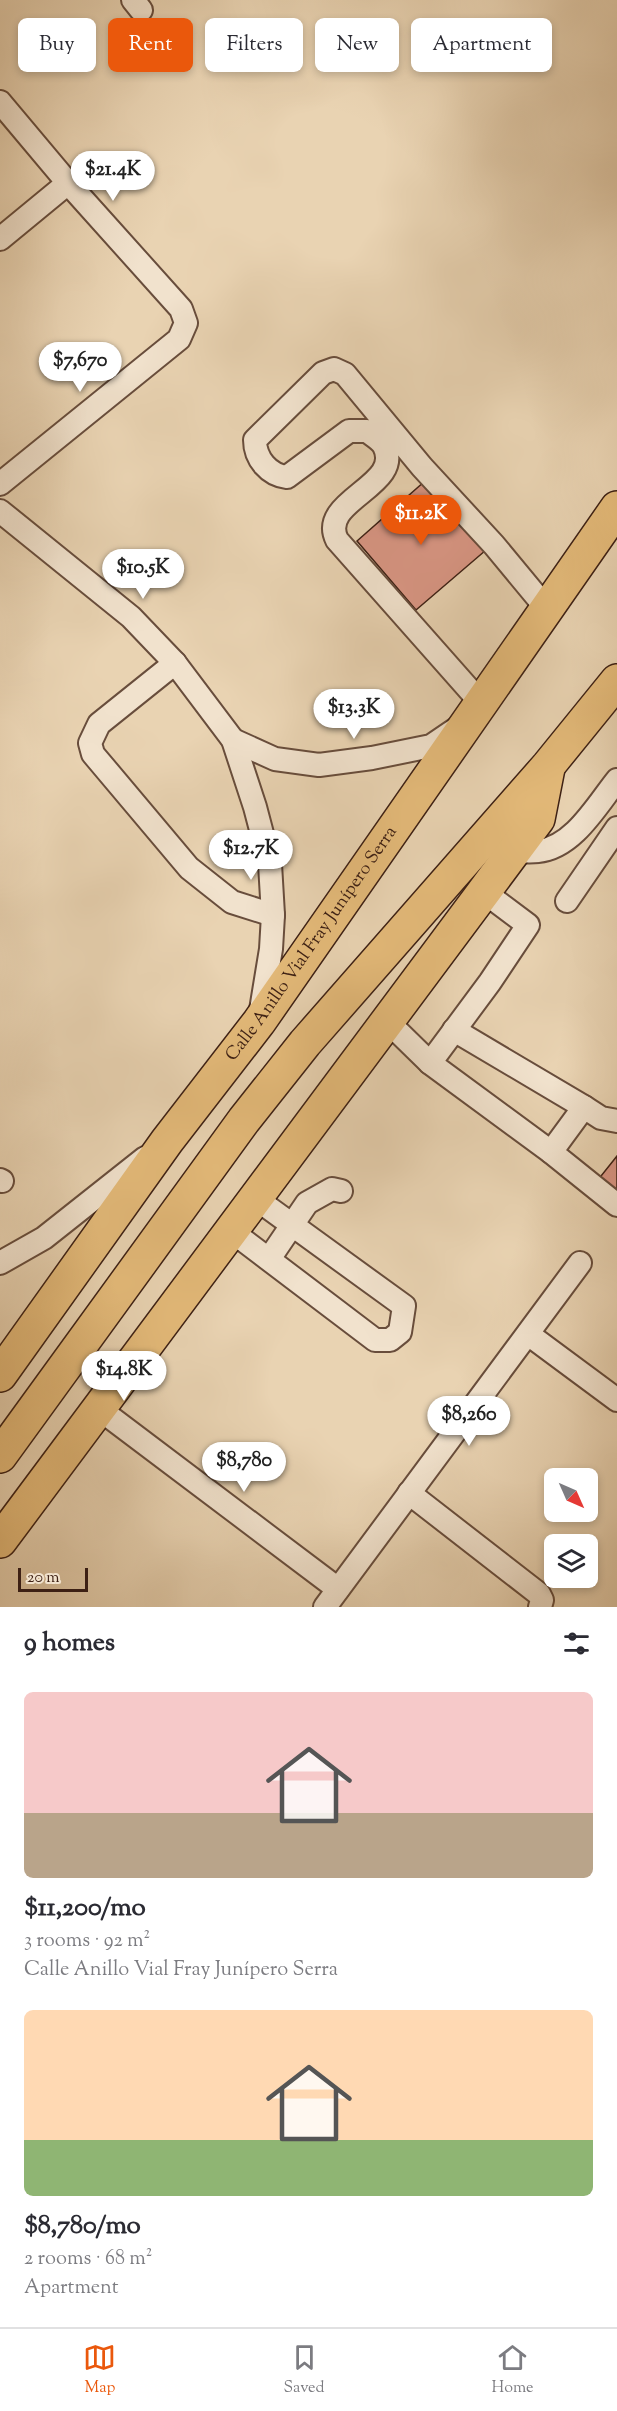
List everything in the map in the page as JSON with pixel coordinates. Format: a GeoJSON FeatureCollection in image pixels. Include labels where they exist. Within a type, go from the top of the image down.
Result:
{"type":"FeatureCollection","features":[{"type":"Feature","properties":{"kind":"highway","name":"Calle Anillo Vial Fray Junípero Serra"},"geometry":{"type":"LineString","coordinates":[[0,1375],[167,1141],[259,1022],[617,508]]}},
{"type":"Feature","properties":{"kind":"highway"},"geometry":{"type":"LineString","coordinates":[[0,1456],[244,1120],[305,1042],[548,766],[617,681]]}},
{"type":"Feature","properties":{"kind":"highway"},"geometry":{"type":"LineString","coordinates":[[0,1540],[538,819],[548,766]]}},
{"type":"Feature","properties":{"kind":"street"},"geometry":{"type":"LineString","coordinates":[[0,102],[68,183],[182,309],[186,323],[179,339],[0,484]]}},
{"type":"Feature","properties":{"kind":"street"},"geometry":{"type":"LineString","coordinates":[[0,239],[68,183]]}},
{"type":"Feature","properties":{"kind":"street"},"geometry":{"type":"LineString","coordinates":[[233,740],[275,759],[319,765],[372,758],[431,746],[477,711],[337,540],[333,532],[333,521],[359,493],[383,474],[388,461],[384,445],[367,430],[349,431],[287,477],[276,476],[258,458],[255,440],[323,373],[334,369],[345,374],[422,467],[494,544],[547,609]]}},
{"type":"Feature","properties":{"kind":"street"},"geometry":{"type":"LineString","coordinates":[[0,511],[131,617],[175,663],[233,740],[255,807],[270,864],[273,915],[271,949],[259,1022]]}},
{"type":"Feature","properties":{"kind":"street"},"geometry":{"type":"LineString","coordinates":[[175,663],[99,724],[90,743],[93,754],[189,868],[232,902],[273,915]]}},
{"type":"Feature","properties":{"kind":"street"},"geometry":{"type":"LineString","coordinates":[[514,851],[540,852],[563,841],[583,824],[617,780]]}},
{"type":"Feature","properties":{"kind":"street"},"geometry":{"type":"LineString","coordinates":[[567,901],[617,828]]}},
{"type":"Feature","properties":{"kind":"street"},"geometry":{"type":"LineString","coordinates":[[430,1063],[528,925],[484,892]]}},
{"type":"Feature","properties":{"kind":"street"},"geometry":{"type":"LineString","coordinates":[[387,1021],[430,1063],[551,1152],[617,1205]]}},
{"type":"Feature","properties":{"kind":"street"},"geometry":{"type":"LineString","coordinates":[[454,1030],[601,1118],[617,1121]]}},
{"type":"Feature","properties":{"kind":"street"},"geometry":{"type":"LineString","coordinates":[[551,1152],[584,1107]]}},
{"type":"Feature","properties":{"kind":"street"},"geometry":{"type":"LineString","coordinates":[[0,1263],[44,1238],[167,1141]]}},
{"type":"Feature","properties":{"kind":"street"},"geometry":{"type":"LineString","coordinates":[[269,1259],[306,1203],[333,1189],[341,1191]]}},
{"type":"Feature","properties":{"kind":"street"},"geometry":{"type":"LineString","coordinates":[[230,1230],[375,1340],[390,1340],[399,1332],[404,1306],[255,1197]]}},
{"type":"Feature","properties":{"kind":"street"},"geometry":{"type":"LineString","coordinates":[[98,1408],[331,1598],[580,1263]]}},
{"type":"Feature","properties":{"kind":"street"},"geometry":{"type":"LineString","coordinates":[[528,1334],[617,1400]]}},
{"type":"Feature","properties":{"kind":"street"},"geometry":{"type":"LineString","coordinates":[[409,1493],[539,1594],[542,1600],[540,1607]]}},
{"type":"Feature","properties":{"kind":"building"},"geometry":{"type":"Polygon","coordinates":[[[425,481],[486,550],[416,610],[357,541],[425,481]]]}},
{"type":"Feature","properties":{"kind":"building"},"geometry":{"type":"Polygon","coordinates":[[[617,1156],[617,1204],[593,1186],[617,1156]]]}}]}
